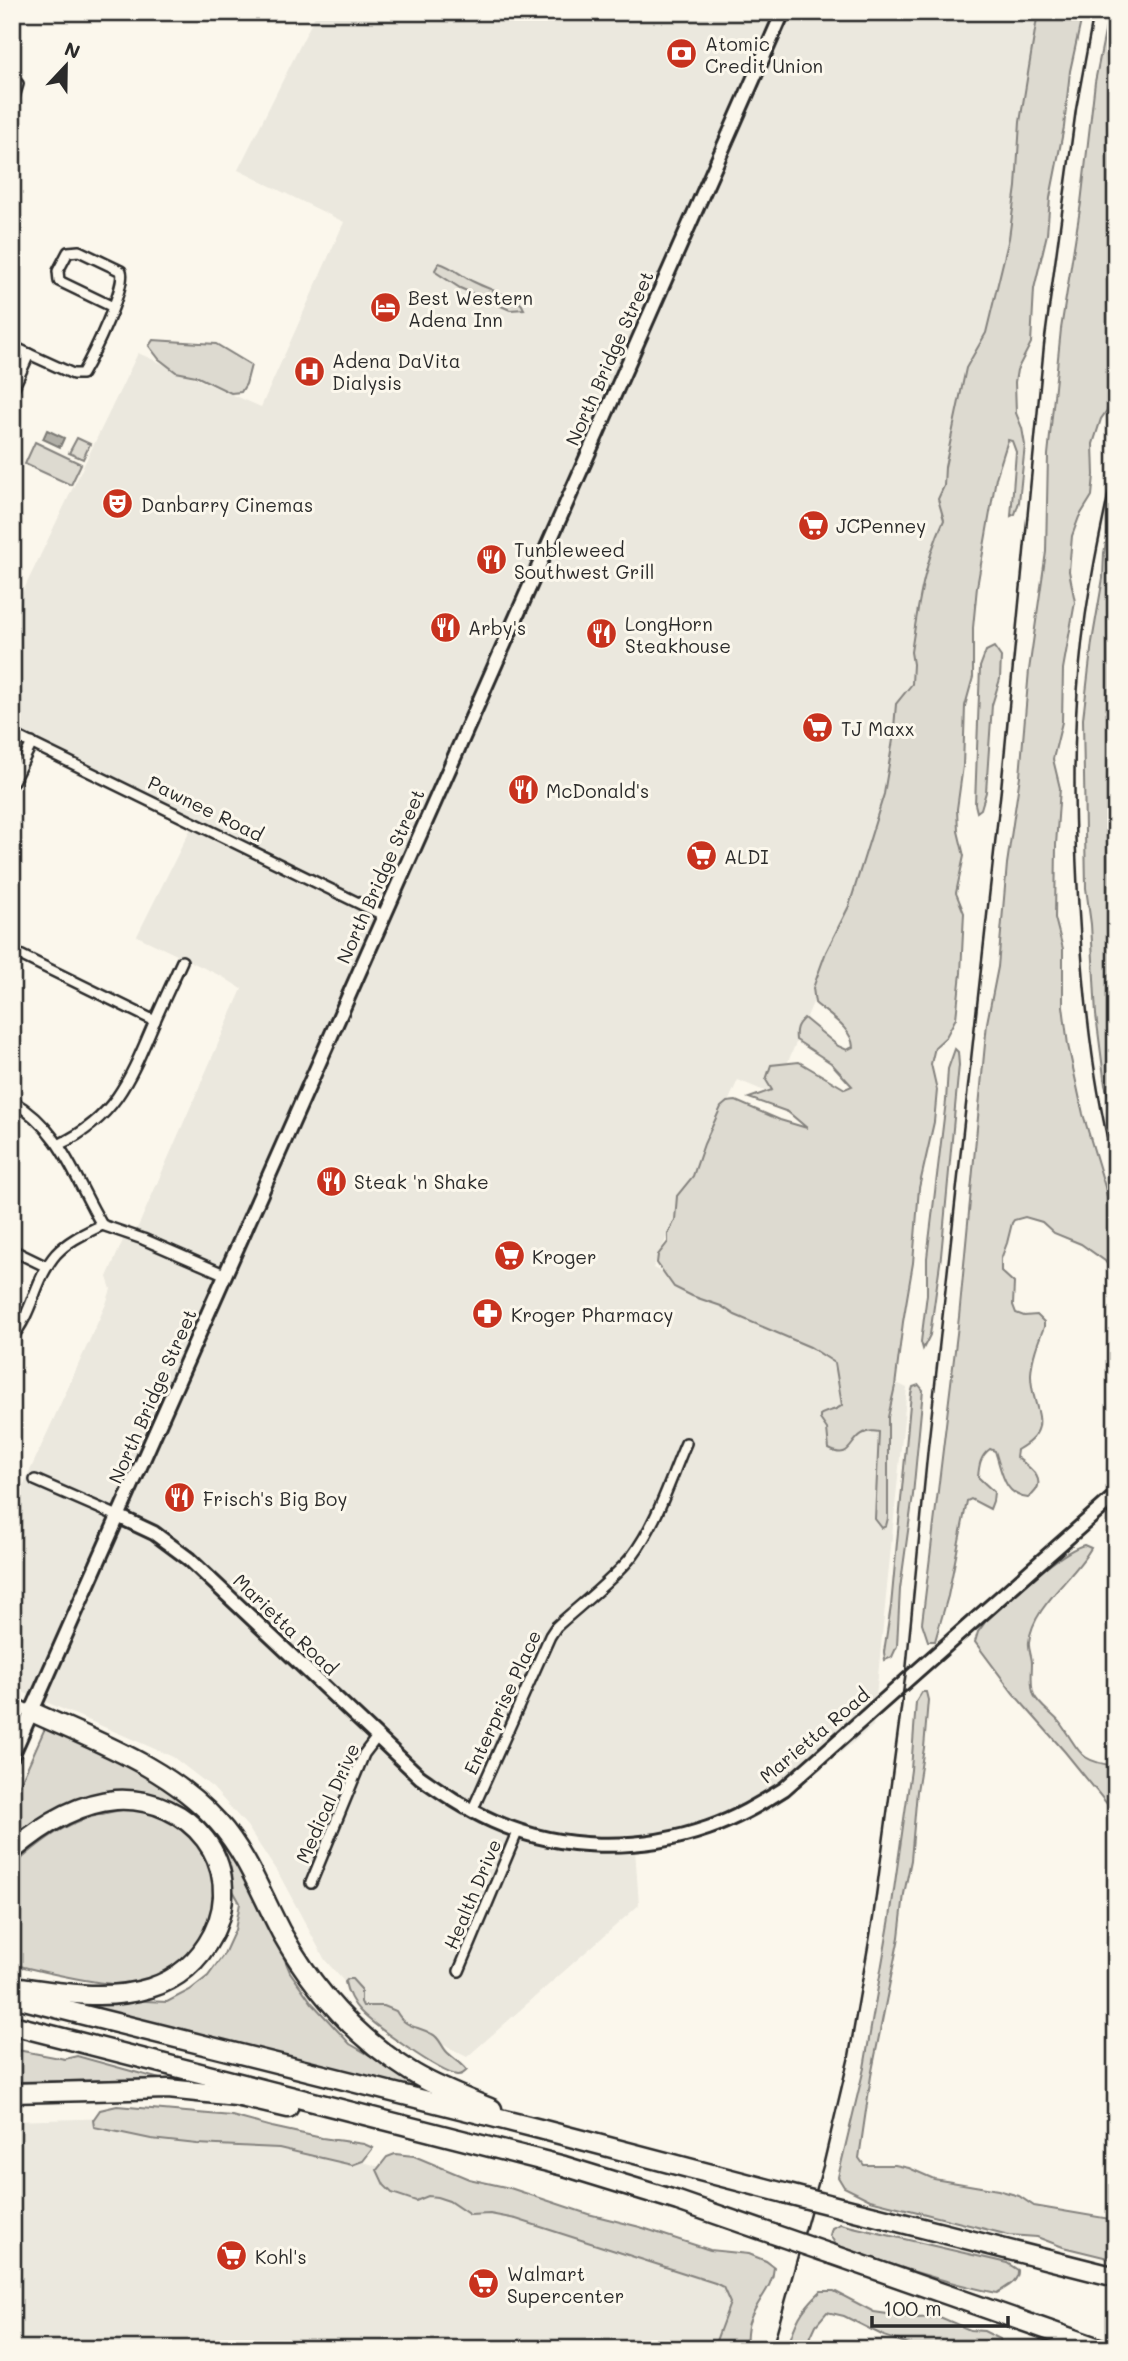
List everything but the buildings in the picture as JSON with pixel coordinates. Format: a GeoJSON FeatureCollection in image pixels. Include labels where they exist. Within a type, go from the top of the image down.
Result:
{"type":"FeatureCollection","features":[{"type":"Feature","properties":{"kind":"highway"},"geometry":{"type":"LineString","coordinates":[[32,1712],[157,1772],[187,1791],[218,1822],[238,1848],[308,1976],[355,2030],[411,2071],[444,2089],[540,2129]]}},
{"type":"Feature","properties":{"kind":"highway"},"geometry":{"type":"LineString","coordinates":[[12,1852],[35,1833],[73,1811],[115,1800],[141,1800],[163,1807],[195,1828],[210,1844],[218,1861],[223,1884],[223,1906],[207,1946],[199,1958],[173,1979],[151,1988],[111,1996],[12,1986]]}},
{"type":"Feature","properties":{"kind":"highway"},"geometry":{"type":"LineString","coordinates":[[12,1997],[1116,2277]]}},
{"type":"Feature","properties":{"kind":"highway"},"geometry":{"type":"LineString","coordinates":[[12,2025],[564,2166],[678,2201],[1102,2349]]}},
{"type":"Feature","properties":{"kind":"highway"},"geometry":{"type":"LineString","coordinates":[[12,2093],[130,2088],[178,2090],[236,2096],[308,2112],[392,2122]]}},
{"type":"Feature","properties":{"kind":"main road","name":"North Bridge Street"},"geometry":{"type":"LineString","coordinates":[[12,1756],[120,1517],[783,12]]}},
{"type":"Feature","properties":{"kind":"main road","name":"Marietta Road"},"geometry":{"type":"LineString","coordinates":[[120,1517],[154,1534],[189,1559],[419,1777],[472,1811],[517,1830],[554,1840],[625,1845],[706,1829],[746,1811],[784,1789],[1116,1495]]}},
{"type":"Feature","properties":{"kind":"street"},"geometry":{"type":"LineString","coordinates":[[12,104],[15,81]]}},
{"type":"Feature","properties":{"kind":"street"},"geometry":{"type":"LineString","coordinates":[[12,346],[73,374],[82,374],[113,307],[123,279],[121,271],[79,251],[68,252],[58,271],[59,281],[113,307]]}},
{"type":"Feature","properties":{"kind":"street"},"geometry":{"type":"LineString","coordinates":[[12,391],[29,354]]}},
{"type":"Feature","properties":{"kind":"street","name":"Pawnee Road"},"geometry":{"type":"LineString","coordinates":[[12,734],[383,915]]}},
{"type":"Feature","properties":{"kind":"street"},"geometry":{"type":"LineString","coordinates":[[12,783],[32,743]]}},
{"type":"Feature","properties":{"kind":"street"},"geometry":{"type":"LineString","coordinates":[[12,951],[155,1021]]}},
{"type":"Feature","properties":{"kind":"street"},"geometry":{"type":"LineString","coordinates":[[60,1144],[96,1122],[124,1090],[182,961]]}},
{"type":"Feature","properties":{"kind":"street"},"geometry":{"type":"LineString","coordinates":[[12,1101],[37,1119],[60,1144],[102,1225],[143,1239],[226,1275]]}},
{"type":"Feature","properties":{"kind":"street"},"geometry":{"type":"LineString","coordinates":[[12,1337],[27,1315],[47,1267],[66,1245],[102,1225]]}},
{"type":"Feature","properties":{"kind":"street"},"geometry":{"type":"LineString","coordinates":[[12,1250],[47,1267]]}},
{"type":"Feature","properties":{"kind":"street","name":"Enterprise Place"},"geometry":{"type":"LineString","coordinates":[[472,1811],[550,1636],[556,1627],[619,1570],[637,1549],[647,1533],[686,1443]]}},
{"type":"Feature","properties":{"kind":"street"},"geometry":{"type":"LineString","coordinates":[[35,1480],[120,1517]]}},
{"type":"Feature","properties":{"kind":"street"},"geometry":{"type":"LineString","coordinates":[[12,1702],[32,1712]]}},
{"type":"Feature","properties":{"kind":"street","name":"Medical Drive"},"geometry":{"type":"LineString","coordinates":[[311,1883],[364,1754],[377,1737]]}},
{"type":"Feature","properties":{"kind":"street","name":"Health Drive"},"geometry":{"type":"LineString","coordinates":[[458,1971],[517,1830]]}},
{"type":"Feature","properties":{"kind":"shaded area"},"geometry":{"type":"Polygon","coordinates":[[[317,12],[1072,12],[970,509],[863,884],[774,1095],[738,1080],[653,1268],[907,1388],[873,1726],[773,1809],[723,1832],[635,1849],[639,1905],[467,2057],[363,2003],[325,1960],[281,1878],[247,1826],[213,1788],[173,1757],[18,1690],[12,1702],[12,1482],[23,1486],[106,1304],[111,1289],[107,1277],[124,1238],[138,1227],[242,989],[223,977],[137,936],[196,818],[12,726],[12,614],[138,353],[261,407],[344,222],[238,170],[317,12]]]}},
{"type":"Feature","properties":{"kind":"shaded area"},"geometry":{"type":"Polygon","coordinates":[[[1038,12],[1083,12],[1070,71],[1047,234],[1034,289],[1031,343],[1017,370],[1015,382],[1016,413],[1025,445],[1019,502],[1015,514],[1011,516],[1016,452],[1012,441],[1008,440],[996,478],[977,587],[973,628],[973,677],[965,706],[963,766],[957,809],[958,831],[964,856],[956,893],[964,913],[961,973],[956,1018],[946,1037],[935,1047],[931,1064],[937,1090],[934,1122],[919,1188],[913,1263],[888,1417],[888,1518],[886,1526],[882,1528],[875,1519],[879,1432],[862,1434],[849,1449],[838,1452],[829,1449],[827,1429],[820,1419],[820,1415],[842,1405],[835,1363],[810,1347],[674,1287],[657,1263],[658,1255],[668,1242],[668,1234],[675,1220],[677,1196],[693,1176],[721,1107],[727,1102],[736,1101],[780,1120],[807,1128],[788,1112],[749,1098],[772,1090],[766,1080],[771,1065],[799,1062],[845,1089],[852,1086],[831,1063],[796,1040],[796,1030],[804,1018],[838,1046],[847,1050],[853,1047],[844,1028],[815,1003],[813,988],[826,952],[849,906],[884,794],[896,704],[912,684],[911,652],[916,618],[927,569],[944,520],[938,499],[944,486],[945,467],[966,368],[986,333],[1009,238],[1016,187],[1020,122],[1038,12]]]}},
{"type":"Feature","properties":{"kind":"shaded area"},"geometry":{"type":"Polygon","coordinates":[[[1109,12],[1116,12],[1114,395],[1101,419],[1093,444],[1092,496],[1079,517],[1072,536],[1069,571],[1075,602],[1063,669],[1062,722],[1053,759],[1060,788],[1055,918],[1063,949],[1063,1006],[1068,1045],[1083,1114],[1105,1187],[1116,1238],[1116,1277],[1105,1261],[1081,1244],[1054,1233],[1042,1222],[1025,1217],[1012,1223],[1001,1259],[1001,1271],[1014,1283],[1013,1305],[1016,1313],[1024,1316],[1037,1315],[1044,1322],[1031,1374],[1039,1425],[1029,1442],[1017,1450],[1016,1457],[1036,1476],[1038,1486],[1028,1498],[1013,1492],[1005,1481],[995,1451],[990,1449],[984,1455],[978,1477],[994,1492],[993,1501],[990,1509],[971,1499],[967,1501],[948,1596],[935,1641],[928,1641],[922,1623],[959,1317],[987,1023],[998,967],[1029,670],[1046,552],[1048,455],[1061,329],[1081,203],[1095,82],[1109,12]]]}},
{"type":"Feature","properties":{"kind":"shaded area"},"geometry":{"type":"Polygon","coordinates":[[[439,263],[519,303],[524,309],[510,310],[460,288],[437,273],[435,270],[439,263]]]}},
{"type":"Feature","properties":{"kind":"shaded area"},"geometry":{"type":"Polygon","coordinates":[[[153,340],[216,344],[251,365],[246,384],[241,392],[231,393],[196,376],[176,372],[159,359],[149,346],[153,340]]]}},
{"type":"Feature","properties":{"kind":"shaded area"},"geometry":{"type":"Polygon","coordinates":[[[47,430],[64,438],[60,447],[43,439],[47,430]]]}},
{"type":"Feature","properties":{"kind":"shaded area"},"geometry":{"type":"Polygon","coordinates":[[[77,438],[90,444],[83,459],[69,453],[77,438]]]}},
{"type":"Feature","properties":{"kind":"shaded area"},"geometry":{"type":"Polygon","coordinates":[[[35,442],[81,464],[71,485],[25,464],[35,442]]]}},
{"type":"Feature","properties":{"kind":"shaded area"},"geometry":{"type":"Polygon","coordinates":[[[1116,489],[1116,1118],[1105,1085],[1096,1015],[1091,924],[1086,888],[1083,719],[1103,578],[1104,553],[1116,489]]]}},
{"type":"Feature","properties":{"kind":"shaded area"},"geometry":{"type":"Polygon","coordinates":[[[994,647],[1001,657],[1000,679],[992,705],[986,792],[981,809],[977,812],[975,804],[980,667],[986,651],[994,647]]]}},
{"type":"Feature","properties":{"kind":"shaded area"},"geometry":{"type":"Polygon","coordinates":[[[955,1049],[958,1052],[959,1065],[941,1256],[930,1335],[923,1349],[921,1342],[927,1294],[927,1258],[948,1069],[955,1049]]]}},
{"type":"Feature","properties":{"kind":"shaded area"},"geometry":{"type":"Polygon","coordinates":[[[919,1385],[923,1390],[913,1495],[900,1589],[897,1646],[892,1657],[885,1660],[911,1394],[913,1387],[919,1385]]]}},
{"type":"Feature","properties":{"kind":"shaded area"},"geometry":{"type":"Polygon","coordinates":[[[1084,1545],[1091,1548],[1046,1605],[1032,1629],[1029,1645],[1032,1687],[1036,1699],[1060,1723],[1081,1754],[1094,1761],[1116,1766],[1116,1815],[1013,1693],[975,1642],[986,1621],[1020,1590],[1060,1557],[1084,1545]]]}},
{"type":"Feature","properties":{"kind":"shaded area"},"geometry":{"type":"Polygon","coordinates":[[[922,1692],[926,1692],[928,1700],[911,1860],[899,1937],[871,2076],[859,2158],[864,2165],[909,2168],[934,2179],[1019,2196],[1034,2206],[1116,2220],[1116,2260],[1063,2247],[1037,2237],[1009,2235],[870,2200],[844,2187],[838,2177],[864,2068],[890,1918],[911,1770],[916,1702],[922,1692]]]}},
{"type":"Feature","properties":{"kind":"shaded area"},"geometry":{"type":"Polygon","coordinates":[[[45,1728],[144,1773],[172,1789],[224,1836],[256,1891],[290,1972],[312,2003],[350,2044],[443,2097],[58,2000],[58,1997],[167,2002],[190,1990],[208,1976],[224,1954],[235,1930],[240,1903],[230,1885],[218,1847],[129,1795],[12,1844],[12,1802],[45,1728]]]}},
{"type":"Feature","properties":{"kind":"shaded area"},"geometry":{"type":"Polygon","coordinates":[[[128,1809],[157,1815],[177,1825],[196,1842],[206,1858],[212,1876],[213,1913],[199,1948],[176,1970],[139,1984],[95,1982],[12,1964],[12,1867],[39,1844],[78,1821],[128,1809]]]}},
{"type":"Feature","properties":{"kind":"shaded area"},"geometry":{"type":"Polygon","coordinates":[[[352,1979],[361,1989],[363,2006],[384,2006],[396,2011],[408,2024],[434,2035],[446,2051],[467,2070],[459,2075],[448,2072],[422,2058],[378,2027],[353,2001],[345,1982],[352,1979]]]}},
{"type":"Feature","properties":{"kind":"shaded area"},"geometry":{"type":"Polygon","coordinates":[[[12,2049],[65,2059],[77,2056],[160,2079],[12,2082],[12,2049]]]}},
{"type":"Feature","properties":{"kind":"shaded area"},"geometry":{"type":"Polygon","coordinates":[[[117,2106],[232,2116],[373,2148],[363,2161],[352,2165],[279,2148],[151,2139],[94,2127],[93,2120],[100,2110],[117,2106]]]}},
{"type":"Feature","properties":{"kind":"shaded area"},"geometry":{"type":"Polygon","coordinates":[[[147,2117],[354,2159],[741,2279],[716,2349],[12,2349],[12,2121],[147,2117]]]}},
{"type":"Feature","properties":{"kind":"shaded area"},"geometry":{"type":"Polygon","coordinates":[[[395,2154],[414,2156],[469,2179],[510,2188],[710,2250],[749,2254],[766,2261],[774,2267],[773,2274],[749,2323],[746,2349],[713,2349],[730,2303],[723,2287],[516,2219],[490,2214],[470,2215],[449,2201],[437,2197],[428,2196],[416,2201],[392,2193],[384,2185],[377,2170],[387,2157],[395,2154]]]}},
{"type":"Feature","properties":{"kind":"shaded area"},"geometry":{"type":"Polygon","coordinates":[[[840,2224],[1007,2263],[1018,2270],[1018,2274],[1011,2284],[997,2293],[935,2278],[836,2245],[830,2235],[832,2228],[840,2224]]]}},
{"type":"Feature","properties":{"kind":"shaded area"},"geometry":{"type":"Polygon","coordinates":[[[821,2291],[834,2291],[874,2312],[914,2318],[940,2317],[970,2330],[984,2331],[1000,2339],[1002,2347],[924,2349],[884,2336],[844,2316],[827,2312],[816,2325],[805,2349],[787,2349],[800,2317],[821,2291]]]}},
{"type":"Feature","properties":{"kind":"railway"},"geometry":{"type":"LineString","coordinates":[[772,2349],[823,2166],[849,2056],[873,1918],[906,1671],[928,1447],[1001,789],[1044,345],[1076,109],[1094,12]]}},
{"type":"Feature","properties":{"kind":"railway"},"geometry":{"type":"LineString","coordinates":[[1116,460],[1086,612],[1077,692],[1074,780],[1078,896],[1086,1001],[1101,1106],[1116,1174]]}},
{"type":"Feature","properties":{"kind":"place","name":"Atomic Credit Union"},"geometry":{"type":"Point","coordinates":[682,54]}},
{"type":"Feature","properties":{"kind":"place","name":"Best Western Adena Inn"},"geometry":{"type":"Point","coordinates":[385,308]}},
{"type":"Feature","properties":{"kind":"place","name":"Adena DaVita Dialysis"},"geometry":{"type":"Point","coordinates":[309,371]}},
{"type":"Feature","properties":{"kind":"place","name":"Danbarry Cinemas"},"geometry":{"type":"Point","coordinates":[118,504]}},
{"type":"Feature","properties":{"kind":"place","name":"JCPenney"},"geometry":{"type":"Point","coordinates":[813,525]}},
{"type":"Feature","properties":{"kind":"place","name":"Tunbleweed Southwest Grill"},"geometry":{"type":"Point","coordinates":[491,560]}},
{"type":"Feature","properties":{"kind":"place","name":"Arby's"},"geometry":{"type":"Point","coordinates":[445,627]}},
{"type":"Feature","properties":{"kind":"place","name":"LongHorn Steakhouse"},"geometry":{"type":"Point","coordinates":[602,634]}},
{"type":"Feature","properties":{"kind":"place","name":"TJ Maxx"},"geometry":{"type":"Point","coordinates":[818,728]}},
{"type":"Feature","properties":{"kind":"place","name":"McDonald's"},"geometry":{"type":"Point","coordinates":[523,790]}},
{"type":"Feature","properties":{"kind":"place","name":"ALDI"},"geometry":{"type":"Point","coordinates":[701,856]}},
{"type":"Feature","properties":{"kind":"place","name":"Steak 'n Shake"},"geometry":{"type":"Point","coordinates":[331,1181]}},
{"type":"Feature","properties":{"kind":"place","name":"Kroger"},"geometry":{"type":"Point","coordinates":[509,1256]}},
{"type":"Feature","properties":{"kind":"place","name":"Kroger Pharmacy"},"geometry":{"type":"Point","coordinates":[488,1314]}},
{"type":"Feature","properties":{"kind":"place","name":"Frisch's Big Boy"},"geometry":{"type":"Point","coordinates":[180,1498]}},
{"type":"Feature","properties":{"kind":"place","name":"Kohl's"},"geometry":{"type":"Point","coordinates":[232,2256]}},
{"type":"Feature","properties":{"kind":"place","name":"Walmart Supercenter"},"geometry":{"type":"Point","coordinates":[484,2284]}}]}
